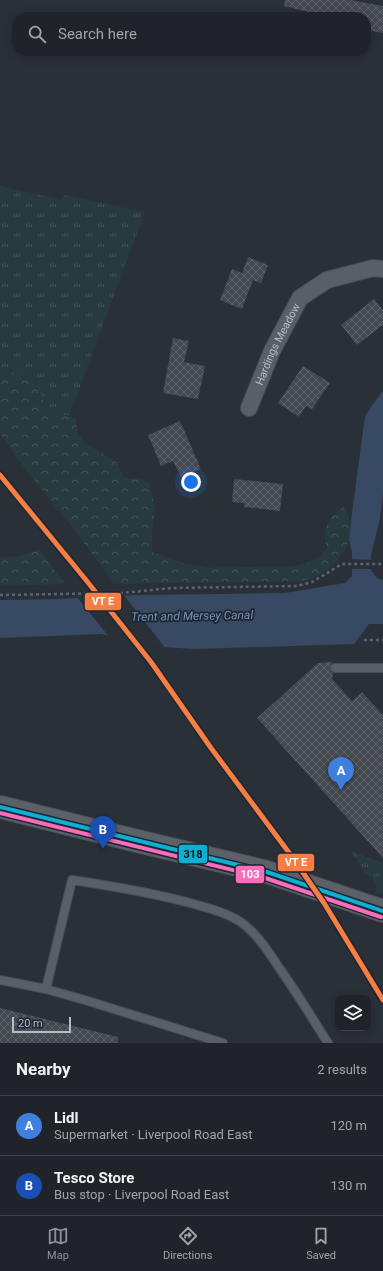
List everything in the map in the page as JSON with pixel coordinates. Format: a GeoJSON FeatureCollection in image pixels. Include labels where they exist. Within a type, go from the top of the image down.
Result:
{"type":"FeatureCollection","features":[{"type":"Feature","properties":{"kind":"main road"},"geometry":{"type":"LineString","coordinates":[[0,807],[267,872],[383,911]]}},
{"type":"Feature","properties":{"kind":"street","name":"Hardings Meadow"},"geometry":{"type":"LineString","coordinates":[[249,408],[272,351],[300,298],[327,280],[372,268],[383,268]]}},
{"type":"Feature","properties":{"kind":"lane"},"geometry":{"type":"LineString","coordinates":[[335,668],[383,668]]}},
{"type":"Feature","properties":{"kind":"lane"},"geometry":{"type":"LineString","coordinates":[[46,989],[72,880],[130,890],[175,899],[209,909],[237,920],[246,926],[261,941],[297,993],[328,1043]]}},
{"type":"Feature","properties":{"kind":"lane"},"geometry":{"type":"LineString","coordinates":[[0,980],[46,989],[223,1043]]}},
{"type":"Feature","properties":{"kind":"path"},"geometry":{"type":"LineString","coordinates":[[0,595],[122,593],[172,588],[297,586],[312,582],[342,564],[383,564]]}},
{"type":"Feature","properties":{"kind":"path"},"geometry":{"type":"LineString","coordinates":[[364,640],[383,640]]}},
{"type":"Feature","properties":{"kind":"green space"},"geometry":{"type":"Polygon","coordinates":[[[0,186],[62,200],[64,195],[145,212],[69,416],[50,411],[41,394],[19,374],[1,368],[0,186]]]}},
{"type":"Feature","properties":{"kind":"green space"},"geometry":{"type":"Polygon","coordinates":[[[0,345],[2,349],[2,368],[17,374],[29,382],[41,396],[50,411],[76,418],[77,432],[86,444],[117,463],[124,478],[141,479],[150,484],[155,508],[152,530],[152,552],[185,564],[210,568],[224,566],[294,566],[307,563],[320,556],[327,547],[325,535],[330,519],[344,507],[350,520],[351,530],[350,538],[343,553],[326,571],[302,581],[114,584],[76,532],[20,462],[0,433],[0,345]]]}},
{"type":"Feature","properties":{"kind":"green space"},"geometry":{"type":"Polygon","coordinates":[[[40,550],[65,584],[0,586],[0,558],[19,556],[40,550]]]}},
{"type":"Feature","properties":{"kind":"green space"},"geometry":{"type":"Polygon","coordinates":[[[351,851],[383,863],[383,894],[375,893],[377,886],[371,876],[365,873],[351,851]]]}},
{"type":"Feature","properties":{"kind":"water","name":"Trent and Mersey Canal"},"geometry":{"type":"Polygon","coordinates":[[[383,391],[383,494],[380,518],[371,555],[371,570],[377,578],[383,580],[383,624],[369,624],[354,644],[195,649],[161,647],[101,634],[0,638],[0,600],[135,595],[285,593],[345,583],[352,576],[352,553],[349,540],[365,416],[383,391]]]}},
{"type":"Feature","properties":{"kind":"pier"},"geometry":{"type":"Polygon","coordinates":[[[350,559],[373,560],[373,569],[350,569],[350,559]]]}},
{"type":"Feature","properties":{"kind":"pier"},"geometry":{"type":"Polygon","coordinates":[[[123,594],[166,649],[110,638],[76,596],[123,594]]]}},
{"type":"Feature","properties":{"kind":"building"},"geometry":{"type":"Polygon","coordinates":[[[285,0],[350,0],[383,6],[383,33],[371,31],[371,12],[309,12],[284,6],[285,0]]]}},
{"type":"Feature","properties":{"kind":"building"},"geometry":{"type":"Polygon","coordinates":[[[248,257],[268,265],[261,283],[253,280],[242,309],[220,300],[232,269],[242,273],[248,257]]]}},
{"type":"Feature","properties":{"kind":"building"},"geometry":{"type":"Polygon","coordinates":[[[374,299],[383,310],[383,325],[357,345],[341,325],[374,299]]]}},
{"type":"Feature","properties":{"kind":"building"},"geometry":{"type":"Polygon","coordinates":[[[173,338],[189,341],[183,362],[205,366],[198,399],[163,393],[173,338]]]}},
{"type":"Feature","properties":{"kind":"building"},"geometry":{"type":"Polygon","coordinates":[[[303,366],[330,383],[312,409],[306,406],[299,417],[278,403],[303,366]]]}},
{"type":"Feature","properties":{"kind":"building"},"geometry":{"type":"Polygon","coordinates":[[[180,421],[201,469],[181,477],[173,461],[161,466],[148,435],[180,421]]]}},
{"type":"Feature","properties":{"kind":"building"},"geometry":{"type":"Polygon","coordinates":[[[234,479],[283,484],[280,511],[244,507],[244,503],[232,502],[234,479]]]}},
{"type":"Feature","properties":{"kind":"building"},"geometry":{"type":"Polygon","coordinates":[[[333,662],[330,668],[333,673],[332,679],[352,701],[362,692],[383,715],[383,858],[257,718],[318,663],[333,662]]]}},
{"type":"Feature","properties":{"kind":"building"},"geometry":{"type":"Polygon","coordinates":[[[0,1008],[118,1037],[118,1043],[0,1043],[0,1008]]]}},
{"type":"Feature","properties":{"kind":"transit line"},"geometry":{"type":"LineString","coordinates":[[0,475],[151,662],[211,748],[290,854],[324,903],[383,1000]]}},
{"type":"Feature","properties":{"kind":"transit line","name":"318"},"geometry":{"type":"LineString","coordinates":[[0,807],[267,872],[383,911]]}},
{"type":"Feature","properties":{"kind":"transit line","name":"103"},"geometry":{"type":"LineString","coordinates":[[0,813],[265,878],[381,917]]}},
{"type":"Feature","properties":{"kind":"place","name":"Lidl"},"geometry":{"type":"Point","coordinates":[341,790]}},
{"type":"Feature","properties":{"kind":"place","name":"Tesco Store"},"geometry":{"type":"Point","coordinates":[103,849]}}]}
